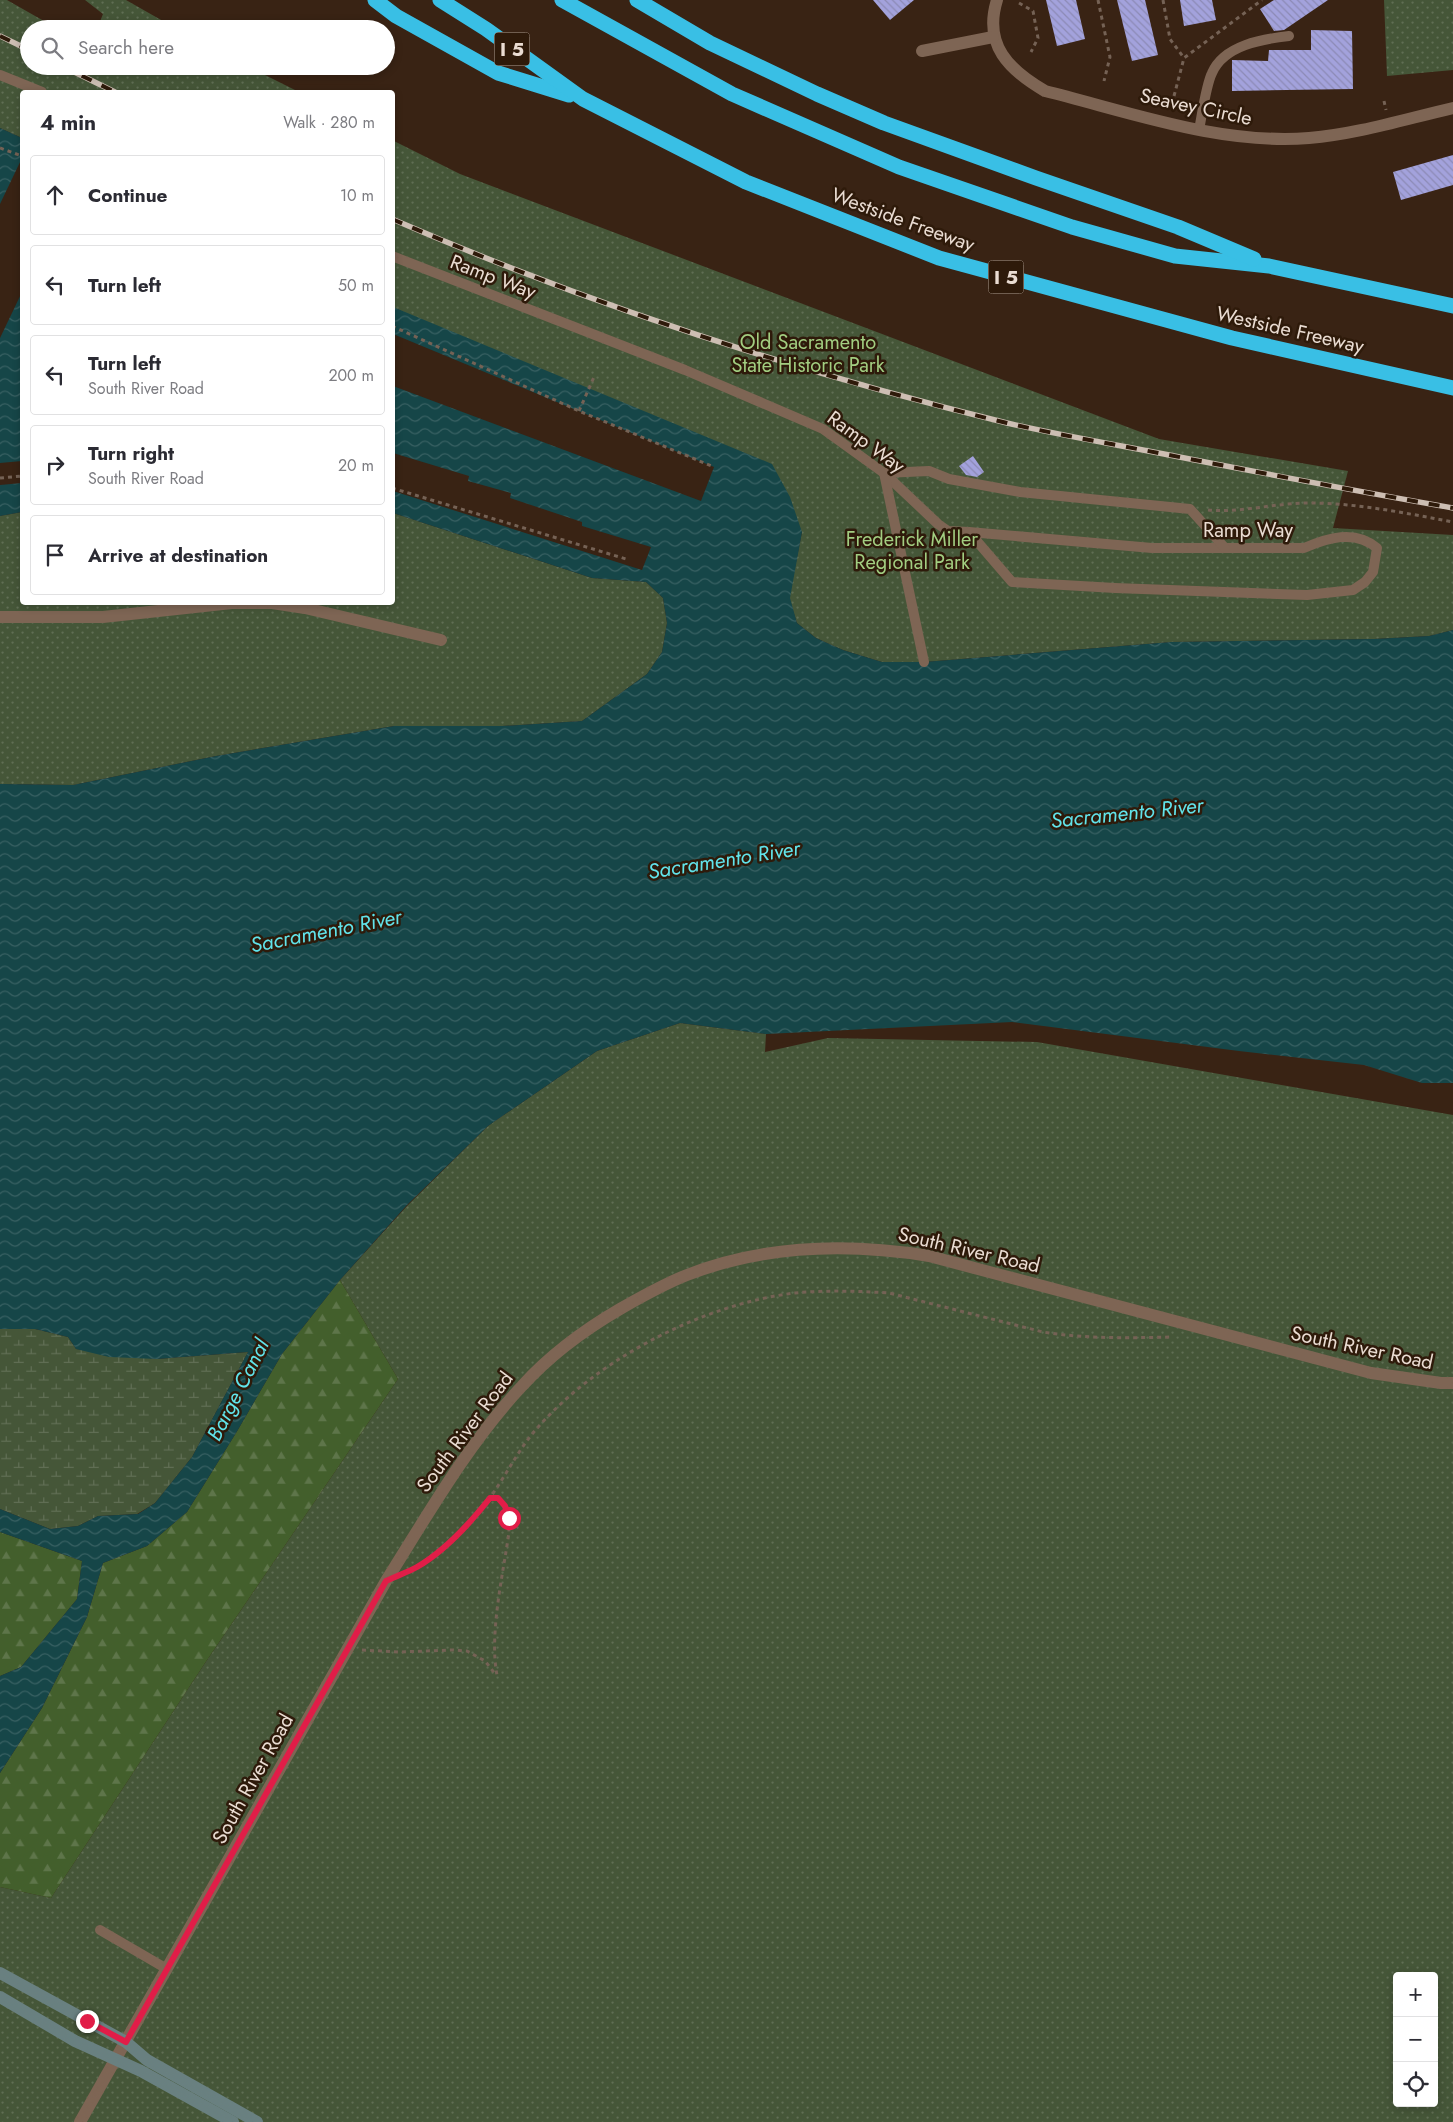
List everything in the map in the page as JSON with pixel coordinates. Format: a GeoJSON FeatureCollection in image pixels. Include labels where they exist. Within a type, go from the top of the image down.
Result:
{"type":"FeatureCollection","features":[{"type":"Feature","properties":{"kind":"highway"},"geometry":{"type":"LineString","coordinates":[[375,0],[396,16],[498,73],[583,99]]}},
{"type":"Feature","properties":{"kind":"highway","name":"Westside Freeway"},"geometry":{"type":"LineString","coordinates":[[440,0],[486,30],[583,99],[746,182],[939,258],[1232,338],[1453,388]]}},
{"type":"Feature","properties":{"kind":"highway"},"geometry":{"type":"LineString","coordinates":[[562,0],[732,94],[899,167],[1072,227],[1174,256],[1269,266],[1453,306]]}},
{"type":"Feature","properties":{"kind":"highway"},"geometry":{"type":"LineString","coordinates":[[637,0],[710,43],[817,94],[884,123],[1178,227],[1269,266]]}},
{"type":"Feature","properties":{"kind":"street"},"geometry":{"type":"LineString","coordinates":[[922,51],[993,37],[997,0]]}},
{"type":"Feature","properties":{"kind":"street","name":"Seavey Circle"},"geometry":{"type":"LineString","coordinates":[[993,37],[1000,51],[1014,69],[1046,91],[1199,130],[1261,139],[1307,138],[1367,128],[1453,108]]}},
{"type":"Feature","properties":{"kind":"street"},"geometry":{"type":"LineString","coordinates":[[0,617],[103,617],[214,605]]}},
{"type":"Feature","properties":{"kind":"street"},"geometry":{"type":"LineString","coordinates":[[284,605],[315,610],[441,640]]}},
{"type":"Feature","properties":{"kind":"street","name":"South River Road"},"geometry":{"type":"LineString","coordinates":[[80,2122],[386,1581],[431,1509],[495,1417],[542,1365],[574,1339],[634,1301],[687,1275],[739,1259],[775,1252],[835,1248],[888,1250],[929,1256],[1346,1367],[1380,1374],[1453,1383]]}},
{"type":"Feature","properties":{"kind":"street"},"geometry":{"type":"LineString","coordinates":[[0,1972],[126,2042],[147,2060],[256,2122]]}},
{"type":"Feature","properties":{"kind":"street"},"geometry":{"type":"LineString","coordinates":[[0,1997],[76,2041],[141,2071],[233,2122]]}},
{"type":"Feature","properties":{"kind":"lane"},"geometry":{"type":"LineString","coordinates":[[1199,130],[1212,73],[1220,62],[1229,53],[1260,39],[1289,36]]}},
{"type":"Feature","properties":{"kind":"lane"},"geometry":{"type":"LineString","coordinates":[[0,75],[37,90]]}},
{"type":"Feature","properties":{"kind":"lane","name":"Ramp Way"},"geometry":{"type":"LineString","coordinates":[[395,257],[685,370],[824,429],[884,473],[938,524],[948,531],[969,532],[1152,548],[1304,548],[1325,539],[1350,537],[1368,541],[1377,548],[1374,572],[1365,582],[1353,590],[1307,595],[1116,588],[1012,582],[969,532]]}},
{"type":"Feature","properties":{"kind":"lane"},"geometry":{"type":"LineString","coordinates":[[924,662],[884,473],[928,470],[949,479],[1020,492],[1190,508],[1225,548]]}},
{"type":"Feature","properties":{"kind":"lane"},"geometry":{"type":"LineString","coordinates":[[100,1930],[167,1969]]}},
{"type":"Feature","properties":{"kind":"path"},"geometry":{"type":"LineString","coordinates":[[1098,0],[1110,56],[1104,81]]}},
{"type":"Feature","properties":{"kind":"path"},"geometry":{"type":"LineString","coordinates":[[1163,0],[1170,39],[1184,58]]}},
{"type":"Feature","properties":{"kind":"path"},"geometry":{"type":"LineString","coordinates":[[1174,96],[1184,58],[1262,0]]}},
{"type":"Feature","properties":{"kind":"path"},"geometry":{"type":"LineString","coordinates":[[1019,3],[1033,11],[1038,38],[1031,52]]}},
{"type":"Feature","properties":{"kind":"path"},"geometry":{"type":"LineString","coordinates":[[0,148],[20,155]]}},
{"type":"Feature","properties":{"kind":"path"},"geometry":{"type":"LineString","coordinates":[[395,327],[579,411],[714,467]]}},
{"type":"Feature","properties":{"kind":"path"},"geometry":{"type":"LineString","coordinates":[[579,411],[594,377]]}},
{"type":"Feature","properties":{"kind":"path"},"geometry":{"type":"LineString","coordinates":[[0,478],[20,476]]}},
{"type":"Feature","properties":{"kind":"path"},"geometry":{"type":"LineString","coordinates":[[395,489],[626,559]]}},
{"type":"Feature","properties":{"kind":"path"},"geometry":{"type":"LineString","coordinates":[[1190,508],[1225,511],[1307,503],[1372,507],[1453,522]]}},
{"type":"Feature","properties":{"kind":"path"},"geometry":{"type":"LineString","coordinates":[[410,1570],[418,1566],[465,1528],[490,1498],[514,1459],[534,1433],[590,1380],[634,1351],[674,1329],[710,1314],[752,1302],[794,1294],[872,1292],[920,1300],[1051,1333],[1102,1338],[1172,1337]]}},
{"type":"Feature","properties":{"kind":"path"},"geometry":{"type":"LineString","coordinates":[[349,1647],[368,1651],[467,1651],[485,1661],[497,1675],[494,1659],[494,1641],[509,1532],[509,1518],[505,1506],[498,1498],[490,1498]]}},
{"type":"Feature","properties":{"kind":"green space"},"geometry":{"type":"Polygon","coordinates":[[[0,0],[7,0],[42,20],[20,20],[20,75],[265,75],[295,90],[20,90],[20,137],[0,128],[0,0]]]}},
{"type":"Feature","properties":{"kind":"green space"},"geometry":{"type":"Polygon","coordinates":[[[85,0],[126,0],[161,20],[101,20],[103,14],[85,0]]]}},
{"type":"Feature","properties":{"kind":"green space"},"geometry":{"type":"Polygon","coordinates":[[[1384,0],[1453,0],[1453,70],[1387,76],[1384,0]]]}},
{"type":"Feature","properties":{"kind":"green space","name":"Frederick Miller Regional Park"},"geometry":{"type":"Polygon","coordinates":[[[395,142],[460,174],[1159,439],[1348,471],[1333,528],[1453,535],[1453,630],[1429,636],[1374,639],[1171,642],[924,662],[882,662],[843,650],[816,638],[797,623],[789,598],[802,532],[422,321],[395,308],[395,142]]]}},
{"type":"Feature","properties":{"kind":"green space"},"geometry":{"type":"Polygon","coordinates":[[[20,512],[20,605],[395,605],[395,514],[592,578],[646,582],[663,598],[667,623],[662,652],[647,674],[582,721],[502,726],[394,726],[216,756],[73,785],[0,784],[0,516],[20,512]]]}},
{"type":"Feature","properties":{"kind":"green space"},"geometry":{"type":"Polygon","coordinates":[[[680,1023],[766,1034],[765,1052],[828,1038],[1037,1042],[1453,1115],[1453,2122],[0,2122],[0,1887],[51,1898],[205,1663],[398,1379],[340,1280],[407,1206],[488,1126],[597,1051],[680,1023]]]}},
{"type":"Feature","properties":{"kind":"green space"},"geometry":{"type":"Polygon","coordinates":[[[340,1280],[398,1379],[205,1663],[51,1898],[0,1887],[0,1773],[42,1708],[87,1617],[103,1563],[147,1546],[187,1512],[282,1354],[340,1280]]]}},
{"type":"Feature","properties":{"kind":"green space"},"geometry":{"type":"Polygon","coordinates":[[[0,1329],[35,1329],[68,1337],[76,1349],[157,1359],[248,1352],[192,1457],[155,1503],[137,1514],[98,1516],[78,1526],[50,1529],[0,1509],[0,1329]]]}},
{"type":"Feature","properties":{"kind":"green space"},"geometry":{"type":"Polygon","coordinates":[[[0,1532],[82,1561],[77,1599],[21,1667],[0,1676],[0,1532]]]}},
{"type":"Feature","properties":{"kind":"water"},"geometry":{"type":"Polygon","coordinates":[[[0,128],[20,137],[20,512],[0,516],[0,128]]]}},
{"type":"Feature","properties":{"kind":"water"},"geometry":{"type":"Polygon","coordinates":[[[395,308],[772,464],[790,497],[802,532],[790,598],[797,623],[816,638],[843,650],[882,662],[924,662],[1171,642],[1374,639],[1429,636],[1453,630],[1453,1083],[1422,1083],[1364,1065],[1012,1022],[766,1034],[680,1023],[597,1051],[488,1126],[407,1205],[340,1280],[282,1354],[187,1512],[147,1546],[103,1563],[87,1617],[42,1708],[0,1773],[0,1676],[21,1667],[77,1599],[82,1561],[0,1532],[0,1509],[50,1529],[78,1526],[98,1516],[138,1514],[155,1503],[192,1457],[248,1352],[157,1359],[109,1357],[76,1349],[68,1337],[35,1329],[0,1329],[0,784],[73,785],[216,756],[394,726],[502,726],[582,721],[647,674],[662,652],[667,623],[663,598],[646,582],[592,578],[395,514],[395,308]]]}},
{"type":"Feature","properties":{"kind":"pier"},"geometry":{"type":"Polygon","coordinates":[[[20,162],[20,296],[0,338],[0,204],[20,162]]]}},
{"type":"Feature","properties":{"kind":"pier"},"geometry":{"type":"Polygon","coordinates":[[[395,335],[714,467],[701,501],[395,387],[395,335]]]}},
{"type":"Feature","properties":{"kind":"pier"},"geometry":{"type":"Polygon","coordinates":[[[395,454],[469,476],[468,481],[511,493],[510,498],[582,522],[582,526],[651,547],[642,570],[395,492],[395,454]]]}},
{"type":"Feature","properties":{"kind":"pier"},"geometry":{"type":"Polygon","coordinates":[[[20,461],[20,483],[0,485],[0,463],[20,461]]]}},
{"type":"Feature","properties":{"kind":"building"},"geometry":{"type":"Polygon","coordinates":[[[873,0],[914,0],[890,20],[873,0]]]}},
{"type":"Feature","properties":{"kind":"building"},"geometry":{"type":"Polygon","coordinates":[[[1046,0],[1076,0],[1085,39],[1057,46],[1046,0]]]}},
{"type":"Feature","properties":{"kind":"building"},"geometry":{"type":"Polygon","coordinates":[[[1117,0],[1145,0],[1158,55],[1132,61],[1117,0]]]}},
{"type":"Feature","properties":{"kind":"building"},"geometry":{"type":"Polygon","coordinates":[[[1180,0],[1212,0],[1216,20],[1184,26],[1180,0]]]}},
{"type":"Feature","properties":{"kind":"building"},"geometry":{"type":"Polygon","coordinates":[[[1274,0],[1328,0],[1284,30],[1274,31],[1260,9],[1274,0]]]}},
{"type":"Feature","properties":{"kind":"building"},"geometry":{"type":"Polygon","coordinates":[[[1311,30],[1352,31],[1353,89],[1232,91],[1232,60],[1268,61],[1269,50],[1311,50],[1311,30]]]}},
{"type":"Feature","properties":{"kind":"building"},"geometry":{"type":"Polygon","coordinates":[[[1453,155],[1453,185],[1401,200],[1393,172],[1453,155]]]}},
{"type":"Feature","properties":{"kind":"building"},"geometry":{"type":"Polygon","coordinates":[[[973,456],[984,472],[977,477],[966,475],[959,466],[973,456]]]}},
{"type":"Feature","properties":{"kind":"railway"},"geometry":{"type":"LineString","coordinates":[[0,36],[20,46]]}},
{"type":"Feature","properties":{"kind":"railway"},"geometry":{"type":"LineString","coordinates":[[80,75],[111,90]]}},
{"type":"Feature","properties":{"kind":"railway"},"geometry":{"type":"LineString","coordinates":[[395,220],[543,280],[619,308],[773,359],[850,382],[1007,423],[1453,508]]}},
{"type":"Feature","properties":{"kind":"route"},"geometry":{"type":"LineString","coordinates":[[87,2021],[126,2042],[386,1581],[418,1566],[444,1546],[465,1528],[490,1498],[498,1498],[505,1506],[509,1518]]}},
{"type":"Feature","properties":{"kind":"park label","name":"Old Sacramento State Historic Park"},"geometry":{"type":"Point","coordinates":[808,354]}},
{"type":"Feature","properties":{"kind":"water label","name":"Sacramento River"},"geometry":{"type":"Point","coordinates":[1127,813]}},
{"type":"Feature","properties":{"kind":"water label","name":"Sacramento River"},"geometry":{"type":"Point","coordinates":[724,860]}},
{"type":"Feature","properties":{"kind":"water label","name":"Sacramento River"},"geometry":{"type":"Point","coordinates":[326,931]}},
{"type":"Feature","properties":{"kind":"water label","name":"Barge Canal"},"geometry":{"type":"Point","coordinates":[238,1390]}}]}
